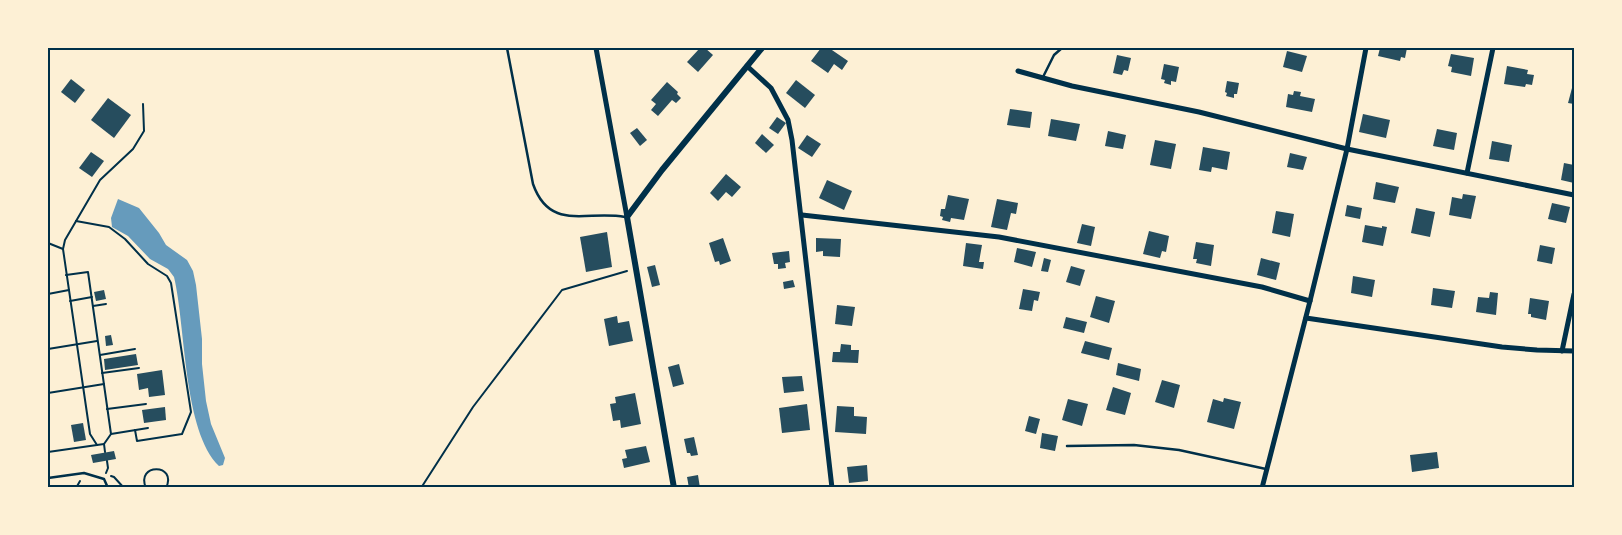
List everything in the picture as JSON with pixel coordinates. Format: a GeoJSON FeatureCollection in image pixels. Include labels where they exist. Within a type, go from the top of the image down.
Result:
{"type":"FeatureCollection","features":[{"type":"Feature","properties":{"kind":"street"},"geometry":{"type":"LineString","coordinates":[[596,48],[674,488]]}},
{"type":"Feature","properties":{"kind":"street"},"geometry":{"type":"LineString","coordinates":[[627,217],[662,170],[762,48]]}},
{"type":"Feature","properties":{"kind":"street"},"geometry":{"type":"LineString","coordinates":[[1262,488],[1310,302],[1346,148],[1366,48]]}},
{"type":"Feature","properties":{"kind":"street"},"geometry":{"type":"LineString","coordinates":[[1467,173],[1493,48]]}},
{"type":"Feature","properties":{"kind":"street"},"geometry":{"type":"LineString","coordinates":[[747,66],[771,88],[788,120],[802,215],[832,488]]}},
{"type":"Feature","properties":{"kind":"street"},"geometry":{"type":"LineString","coordinates":[[1018,71],[1072,86],[1199,112],[1346,148],[1574,195]]}},
{"type":"Feature","properties":{"kind":"street"},"geometry":{"type":"LineString","coordinates":[[802,215],[999,238],[1262,287],[1310,302]]}},
{"type":"Feature","properties":{"kind":"street"},"geometry":{"type":"LineString","coordinates":[[1562,350],[1574,294]]}},
{"type":"Feature","properties":{"kind":"street"},"geometry":{"type":"LineString","coordinates":[[1306,318],[1502,347],[1574,351]]}},
{"type":"Feature","properties":{"kind":"lane"},"geometry":{"type":"LineString","coordinates":[[507,48],[533,184],[542,202],[562,216],[599,214],[627,217]]}},
{"type":"Feature","properties":{"kind":"lane"},"geometry":{"type":"LineString","coordinates":[[1043,78],[1054,55],[1062,48]]}},
{"type":"Feature","properties":{"kind":"lane"},"geometry":{"type":"LineString","coordinates":[[1067,446],[1134,444],[1179,450],[1266,469]]}},
{"type":"Feature","properties":{"kind":"lane"},"geometry":{"type":"LineString","coordinates":[[48,478],[84,473],[104,479],[108,488]]}},
{"type":"Feature","properties":{"kind":"path"},"geometry":{"type":"LineString","coordinates":[[97,445],[90,434],[63,249],[65,240],[100,180],[133,148],[144,131],[143,104]]}},
{"type":"Feature","properties":{"kind":"path"},"geometry":{"type":"LineString","coordinates":[[76,221],[109,227],[125,239],[148,264],[167,276],[171,283],[191,412],[182,434],[137,441],[135,430]]}},
{"type":"Feature","properties":{"kind":"path"},"geometry":{"type":"LineString","coordinates":[[48,243],[63,249]]}},
{"type":"Feature","properties":{"kind":"path"},"geometry":{"type":"LineString","coordinates":[[421,488],[473,407],[562,290],[636,269]]}},
{"type":"Feature","properties":{"kind":"path"},"geometry":{"type":"LineString","coordinates":[[66,275],[88,272],[111,434],[104,444],[105,452]]}},
{"type":"Feature","properties":{"kind":"path"},"geometry":{"type":"LineString","coordinates":[[48,294],[69,290]]}},
{"type":"Feature","properties":{"kind":"path"},"geometry":{"type":"LineString","coordinates":[[70,301],[92,297]]}},
{"type":"Feature","properties":{"kind":"path"},"geometry":{"type":"LineString","coordinates":[[93,306],[106,304]]}},
{"type":"Feature","properties":{"kind":"path"},"geometry":{"type":"LineString","coordinates":[[48,349],[97,341]]}},
{"type":"Feature","properties":{"kind":"path"},"geometry":{"type":"LineString","coordinates":[[100,355],[136,349]]}},
{"type":"Feature","properties":{"kind":"path"},"geometry":{"type":"LineString","coordinates":[[102,373],[138,368]]}},
{"type":"Feature","properties":{"kind":"path"},"geometry":{"type":"LineString","coordinates":[[48,393],[104,384]]}},
{"type":"Feature","properties":{"kind":"path"},"geometry":{"type":"LineString","coordinates":[[107,409],[146,404]]}},
{"type":"Feature","properties":{"kind":"path"},"geometry":{"type":"LineString","coordinates":[[111,434],[148,428]]}},
{"type":"Feature","properties":{"kind":"path"},"geometry":{"type":"LineString","coordinates":[[48,452],[104,444]]}},
{"type":"Feature","properties":{"kind":"path"},"geometry":{"type":"LineString","coordinates":[[107,461],[108,468]]}},
{"type":"Feature","properties":{"kind":"path"},"geometry":{"type":"LineString","coordinates":[[146,488],[144,481],[146,474],[156,468],[166,474],[168,482],[166,488]]}},
{"type":"Feature","properties":{"kind":"path"},"geometry":{"type":"LineString","coordinates":[[106,475],[114,476],[124,488]]}},
{"type":"Feature","properties":{"kind":"water"},"geometry":{"type":"Polygon","coordinates":[[[118,199],[139,208],[166,245],[187,260],[193,271],[202,339],[202,364],[206,401],[211,424],[225,458],[223,465],[219,466],[207,450],[198,429],[192,404],[174,277],[168,269],[150,259],[128,236],[112,227],[111,218],[118,199]]]}},
{"type":"Feature","properties":{"kind":"building"},"geometry":{"type":"Polygon","coordinates":[[[700,48],[705,48],[713,55],[698,72],[687,62],[700,48]]]}},
{"type":"Feature","properties":{"kind":"building"},"geometry":{"type":"Polygon","coordinates":[[[821,48],[829,48],[848,61],[842,70],[834,64],[828,73],[811,61],[821,48]]]}},
{"type":"Feature","properties":{"kind":"building"},"geometry":{"type":"Polygon","coordinates":[[[1380,48],[1407,48],[1405,58],[1401,57],[1400,61],[1378,56],[1380,48]]]}},
{"type":"Feature","properties":{"kind":"building"},"geometry":{"type":"Polygon","coordinates":[[[1287,51],[1307,56],[1302,72],[1283,67],[1287,51]]]}},
{"type":"Feature","properties":{"kind":"building"},"geometry":{"type":"Polygon","coordinates":[[[1451,54],[1474,58],[1471,76],[1451,72],[1452,67],[1448,66],[1451,54]]]}},
{"type":"Feature","properties":{"kind":"building"},"geometry":{"type":"Polygon","coordinates":[[[1117,55],[1131,58],[1128,71],[1124,70],[1122,75],[1113,73],[1117,55]]]}},
{"type":"Feature","properties":{"kind":"building"},"geometry":{"type":"Polygon","coordinates":[[[1164,64],[1179,67],[1176,82],[1171,81],[1171,85],[1164,83],[1165,80],[1161,79],[1164,64]]]}},
{"type":"Feature","properties":{"kind":"building"},"geometry":{"type":"Polygon","coordinates":[[[1507,66],[1528,70],[1527,74],[1534,75],[1532,85],[1526,84],[1525,87],[1504,84],[1507,66]]]}},
{"type":"Feature","properties":{"kind":"building"},"geometry":{"type":"Polygon","coordinates":[[[71,79],[85,90],[75,103],[61,92],[71,79]]]}},
{"type":"Feature","properties":{"kind":"building"},"geometry":{"type":"Polygon","coordinates":[[[796,80],[815,95],[805,108],[786,93],[796,80]]]}},
{"type":"Feature","properties":{"kind":"building"},"geometry":{"type":"Polygon","coordinates":[[[1227,81],[1239,83],[1237,94],[1234,94],[1234,98],[1226,96],[1227,81]]]}},
{"type":"Feature","properties":{"kind":"building"},"geometry":{"type":"Polygon","coordinates":[[[667,82],[678,92],[677,94],[681,98],[676,103],[672,100],[658,116],[651,110],[656,104],[651,100],[667,82]]]}},
{"type":"Feature","properties":{"kind":"building"},"geometry":{"type":"Polygon","coordinates":[[[1572,88],[1574,89],[1574,104],[1568,103],[1572,88]]]}},
{"type":"Feature","properties":{"kind":"building"},"geometry":{"type":"Polygon","coordinates":[[[1294,91],[1301,92],[1300,96],[1315,99],[1312,112],[1286,107],[1288,94],[1293,95],[1294,91]]]}},
{"type":"Feature","properties":{"kind":"building"},"geometry":{"type":"Polygon","coordinates":[[[108,98],[131,115],[114,138],[91,120],[108,98]]]}},
{"type":"Feature","properties":{"kind":"building"},"geometry":{"type":"Polygon","coordinates":[[[1010,109],[1032,112],[1030,128],[1007,125],[1010,109]]]}},
{"type":"Feature","properties":{"kind":"building"},"geometry":{"type":"Polygon","coordinates":[[[1363,114],[1390,120],[1386,138],[1359,132],[1363,114]]]}},
{"type":"Feature","properties":{"kind":"building"},"geometry":{"type":"Polygon","coordinates":[[[777,117],[786,123],[778,134],[769,128],[777,117]]]}},
{"type":"Feature","properties":{"kind":"building"},"geometry":{"type":"Polygon","coordinates":[[[1051,119],[1080,124],[1076,141],[1048,136],[1051,119]]]}},
{"type":"Feature","properties":{"kind":"building"},"geometry":{"type":"Polygon","coordinates":[[[637,128],[647,140],[640,146],[630,133],[637,128]]]}},
{"type":"Feature","properties":{"kind":"building"},"geometry":{"type":"Polygon","coordinates":[[[1437,129],[1457,133],[1454,150],[1433,146],[1437,129]]]}},
{"type":"Feature","properties":{"kind":"building"},"geometry":{"type":"Polygon","coordinates":[[[1108,131],[1126,135],[1123,149],[1105,146],[1108,131]]]}},
{"type":"Feature","properties":{"kind":"building"},"geometry":{"type":"Polygon","coordinates":[[[762,134],[774,145],[766,153],[755,143],[762,134]]]}},
{"type":"Feature","properties":{"kind":"building"},"geometry":{"type":"Polygon","coordinates":[[[807,135],[821,144],[812,157],[798,148],[807,135]]]}},
{"type":"Feature","properties":{"kind":"building"},"geometry":{"type":"Polygon","coordinates":[[[1155,140],[1176,144],[1171,169],[1150,165],[1155,140]]]}},
{"type":"Feature","properties":{"kind":"building"},"geometry":{"type":"Polygon","coordinates":[[[1492,141],[1512,145],[1509,162],[1489,159],[1492,141]]]}},
{"type":"Feature","properties":{"kind":"building"},"geometry":{"type":"Polygon","coordinates":[[[1203,147],[1230,152],[1227,170],[1212,167],[1211,172],[1199,170],[1203,147]]]}},
{"type":"Feature","properties":{"kind":"building"},"geometry":{"type":"Polygon","coordinates":[[[91,152],[104,161],[92,177],[79,168],[91,152]]]}},
{"type":"Feature","properties":{"kind":"building"},"geometry":{"type":"Polygon","coordinates":[[[1290,153],[1307,157],[1303,170],[1287,167],[1290,153]]]}},
{"type":"Feature","properties":{"kind":"building"},"geometry":{"type":"Polygon","coordinates":[[[1564,163],[1574,165],[1574,183],[1561,180],[1564,163]]]}},
{"type":"Feature","properties":{"kind":"building"},"geometry":{"type":"Polygon","coordinates":[[[726,174],[741,187],[732,197],[726,192],[718,201],[710,193],[726,174]]]}},
{"type":"Feature","properties":{"kind":"building"},"geometry":{"type":"Polygon","coordinates":[[[827,180],[852,191],[844,210],[819,198],[827,180]]]}},
{"type":"Feature","properties":{"kind":"building"},"geometry":{"type":"Polygon","coordinates":[[[1376,182],[1399,187],[1395,203],[1373,199],[1376,182]]]}},
{"type":"Feature","properties":{"kind":"building"},"geometry":{"type":"Polygon","coordinates":[[[1463,194],[1476,196],[1471,219],[1449,215],[1452,197],[1462,199],[1463,194]]]}},
{"type":"Feature","properties":{"kind":"building"},"geometry":{"type":"Polygon","coordinates":[[[948,195],[969,199],[964,220],[951,218],[950,222],[942,220],[943,217],[940,216],[941,209],[945,209],[948,195]]]}},
{"type":"Feature","properties":{"kind":"building"},"geometry":{"type":"Polygon","coordinates":[[[997,199],[1018,203],[1016,214],[1011,213],[1007,230],[991,227],[997,199]]]}},
{"type":"Feature","properties":{"kind":"building"},"geometry":{"type":"Polygon","coordinates":[[[1552,203],[1570,207],[1566,223],[1548,219],[1552,203]]]}},
{"type":"Feature","properties":{"kind":"building"},"geometry":{"type":"Polygon","coordinates":[[[1347,205],[1362,208],[1360,219],[1345,216],[1347,205]]]}},
{"type":"Feature","properties":{"kind":"building"},"geometry":{"type":"Polygon","coordinates":[[[1416,208],[1435,212],[1430,237],[1411,233],[1416,208]]]}},
{"type":"Feature","properties":{"kind":"building"},"geometry":{"type":"Polygon","coordinates":[[[1276,211],[1294,214],[1290,237],[1272,233],[1276,211]]]}},
{"type":"Feature","properties":{"kind":"building"},"geometry":{"type":"Polygon","coordinates":[[[1082,224],[1095,227],[1091,246],[1077,243],[1082,224]]]}},
{"type":"Feature","properties":{"kind":"building"},"geometry":{"type":"Polygon","coordinates":[[[1365,225],[1387,227],[1383,246],[1362,242],[1365,225]]]}},
{"type":"Feature","properties":{"kind":"building"},"geometry":{"type":"Polygon","coordinates":[[[1149,231],[1169,236],[1166,252],[1162,251],[1160,258],[1143,254],[1149,231]]]}},
{"type":"Feature","properties":{"kind":"building"},"geometry":{"type":"Polygon","coordinates":[[[607,232],[612,267],[586,272],[580,237],[607,232]]]}},
{"type":"Feature","properties":{"kind":"building"},"geometry":{"type":"Polygon","coordinates":[[[723,238],[731,261],[720,265],[719,261],[715,262],[709,243],[723,238]]]}},
{"type":"Feature","properties":{"kind":"building"},"geometry":{"type":"Polygon","coordinates":[[[816,238],[841,239],[840,257],[823,256],[823,251],[816,252],[816,238]]]}},
{"type":"Feature","properties":{"kind":"building"},"geometry":{"type":"Polygon","coordinates":[[[1196,242],[1214,245],[1211,266],[1196,263],[1197,259],[1193,259],[1196,242]]]}},
{"type":"Feature","properties":{"kind":"building"},"geometry":{"type":"Polygon","coordinates":[[[966,243],[982,245],[979,262],[984,262],[983,269],[963,266],[966,243]]]}},
{"type":"Feature","properties":{"kind":"building"},"geometry":{"type":"Polygon","coordinates":[[[1540,245],[1555,248],[1552,264],[1537,261],[1540,245]]]}},
{"type":"Feature","properties":{"kind":"building"},"geometry":{"type":"Polygon","coordinates":[[[1017,248],[1036,252],[1032,267],[1014,262],[1017,248]]]}},
{"type":"Feature","properties":{"kind":"building"},"geometry":{"type":"Polygon","coordinates":[[[789,251],[790,262],[785,263],[786,268],[778,269],[778,264],[774,264],[772,253],[789,251]]]}},
{"type":"Feature","properties":{"kind":"building"},"geometry":{"type":"Polygon","coordinates":[[[1044,258],[1051,260],[1048,272],[1041,271],[1044,258]]]}},
{"type":"Feature","properties":{"kind":"building"},"geometry":{"type":"Polygon","coordinates":[[[1261,258],[1280,263],[1276,280],[1257,275],[1261,258]]]}},
{"type":"Feature","properties":{"kind":"building"},"geometry":{"type":"Polygon","coordinates":[[[655,265],[660,285],[652,287],[647,267],[655,265]]]}},
{"type":"Feature","properties":{"kind":"building"},"geometry":{"type":"Polygon","coordinates":[[[1071,266],[1085,270],[1080,286],[1066,282],[1071,266]]]}},
{"type":"Feature","properties":{"kind":"building"},"geometry":{"type":"Polygon","coordinates":[[[1353,276],[1375,280],[1372,297],[1351,293],[1353,276]]]}},
{"type":"Feature","properties":{"kind":"building"},"geometry":{"type":"Polygon","coordinates":[[[793,280],[795,287],[784,289],[783,282],[793,280]]]}},
{"type":"Feature","properties":{"kind":"building"},"geometry":{"type":"Polygon","coordinates":[[[1433,288],[1455,291],[1452,308],[1431,305],[1433,288]]]}},
{"type":"Feature","properties":{"kind":"building"},"geometry":{"type":"Polygon","coordinates":[[[1023,289],[1040,292],[1038,301],[1034,300],[1032,311],[1019,309],[1023,289]]]}},
{"type":"Feature","properties":{"kind":"building"},"geometry":{"type":"Polygon","coordinates":[[[104,290],[106,299],[96,301],[94,292],[104,290]]]}},
{"type":"Feature","properties":{"kind":"building"},"geometry":{"type":"Polygon","coordinates":[[[1490,292],[1498,293],[1496,315],[1476,312],[1478,297],[1489,298],[1490,292]]]}},
{"type":"Feature","properties":{"kind":"building"},"geometry":{"type":"Polygon","coordinates":[[[1096,296],[1115,301],[1109,323],[1090,317],[1096,296]]]}},
{"type":"Feature","properties":{"kind":"building"},"geometry":{"type":"Polygon","coordinates":[[[1530,298],[1549,301],[1546,320],[1531,317],[1531,314],[1528,314],[1530,298]]]}},
{"type":"Feature","properties":{"kind":"building"},"geometry":{"type":"Polygon","coordinates":[[[837,305],[855,307],[852,326],[835,324],[837,305]]]}},
{"type":"Feature","properties":{"kind":"building"},"geometry":{"type":"Polygon","coordinates":[[[617,316],[618,323],[629,321],[633,341],[609,346],[604,319],[617,316]]]}},
{"type":"Feature","properties":{"kind":"building"},"geometry":{"type":"Polygon","coordinates":[[[1066,317],[1087,322],[1084,333],[1063,328],[1066,317]]]}},
{"type":"Feature","properties":{"kind":"building"},"geometry":{"type":"Polygon","coordinates":[[[111,335],[113,345],[106,346],[105,336],[111,335]]]}},
{"type":"Feature","properties":{"kind":"building"},"geometry":{"type":"Polygon","coordinates":[[[1085,341],[1112,348],[1109,360],[1081,353],[1085,341]]]}},
{"type":"Feature","properties":{"kind":"building"},"geometry":{"type":"Polygon","coordinates":[[[841,344],[851,345],[851,350],[859,350],[858,363],[832,362],[833,352],[840,352],[841,344]]]}},
{"type":"Feature","properties":{"kind":"building"},"geometry":{"type":"Polygon","coordinates":[[[136,354],[138,365],[105,370],[104,359],[136,354]]]}},
{"type":"Feature","properties":{"kind":"building"},"geometry":{"type":"Polygon","coordinates":[[[1118,363],[1141,369],[1139,381],[1116,375],[1118,363]]]}},
{"type":"Feature","properties":{"kind":"building"},"geometry":{"type":"Polygon","coordinates":[[[679,364],[684,384],[673,387],[668,367],[679,364]]]}},
{"type":"Feature","properties":{"kind":"building"},"geometry":{"type":"Polygon","coordinates":[[[162,370],[165,395],[149,397],[148,388],[139,390],[137,374],[162,370]]]}},
{"type":"Feature","properties":{"kind":"building"},"geometry":{"type":"Polygon","coordinates":[[[802,376],[804,391],[784,393],[782,377],[802,376]]]}},
{"type":"Feature","properties":{"kind":"building"},"geometry":{"type":"Polygon","coordinates":[[[1162,380],[1180,385],[1174,408],[1155,402],[1162,380]]]}},
{"type":"Feature","properties":{"kind":"building"},"geometry":{"type":"Polygon","coordinates":[[[1113,387],[1131,393],[1125,415],[1106,410],[1113,387]]]}},
{"type":"Feature","properties":{"kind":"building"},"geometry":{"type":"Polygon","coordinates":[[[635,393],[641,424],[621,428],[620,420],[613,421],[610,404],[616,403],[615,397],[635,393]]]}},
{"type":"Feature","properties":{"kind":"building"},"geometry":{"type":"Polygon","coordinates":[[[1224,398],[1241,402],[1234,429],[1207,422],[1213,399],[1223,402],[1224,398]]]}},
{"type":"Feature","properties":{"kind":"building"},"geometry":{"type":"Polygon","coordinates":[[[1068,399],[1088,404],[1082,426],[1062,420],[1068,399]]]}},
{"type":"Feature","properties":{"kind":"building"},"geometry":{"type":"Polygon","coordinates":[[[807,404],[810,430],[782,433],[779,408],[807,404]]]}},
{"type":"Feature","properties":{"kind":"building"},"geometry":{"type":"Polygon","coordinates":[[[837,406],[854,407],[854,416],[867,417],[866,434],[835,432],[837,406]]]}},
{"type":"Feature","properties":{"kind":"building"},"geometry":{"type":"Polygon","coordinates":[[[165,407],[166,420],[144,423],[142,410],[165,407]]]}},
{"type":"Feature","properties":{"kind":"building"},"geometry":{"type":"Polygon","coordinates":[[[1029,416],[1040,419],[1036,434],[1025,431],[1029,416]]]}},
{"type":"Feature","properties":{"kind":"building"},"geometry":{"type":"Polygon","coordinates":[[[83,423],[86,440],[74,442],[71,425],[83,423]]]}},
{"type":"Feature","properties":{"kind":"building"},"geometry":{"type":"Polygon","coordinates":[[[1042,433],[1058,436],[1055,451],[1040,448],[1042,433]]]}},
{"type":"Feature","properties":{"kind":"building"},"geometry":{"type":"Polygon","coordinates":[[[694,437],[698,455],[691,456],[690,453],[687,453],[684,439],[694,437]]]}},
{"type":"Feature","properties":{"kind":"building"},"geometry":{"type":"Polygon","coordinates":[[[646,446],[650,462],[624,468],[622,459],[627,458],[625,450],[646,446]]]}},
{"type":"Feature","properties":{"kind":"building"},"geometry":{"type":"Polygon","coordinates":[[[114,451],[116,459],[93,463],[91,455],[114,451]]]}},
{"type":"Feature","properties":{"kind":"building"},"geometry":{"type":"Polygon","coordinates":[[[1437,452],[1439,468],[1412,472],[1410,455],[1437,452]]]}},
{"type":"Feature","properties":{"kind":"building"},"geometry":{"type":"Polygon","coordinates":[[[867,465],[868,481],[849,483],[847,467],[867,465]]]}},
{"type":"Feature","properties":{"kind":"building"},"geometry":{"type":"Polygon","coordinates":[[[698,475],[700,488],[689,488],[687,477],[698,475]]]}}]}
